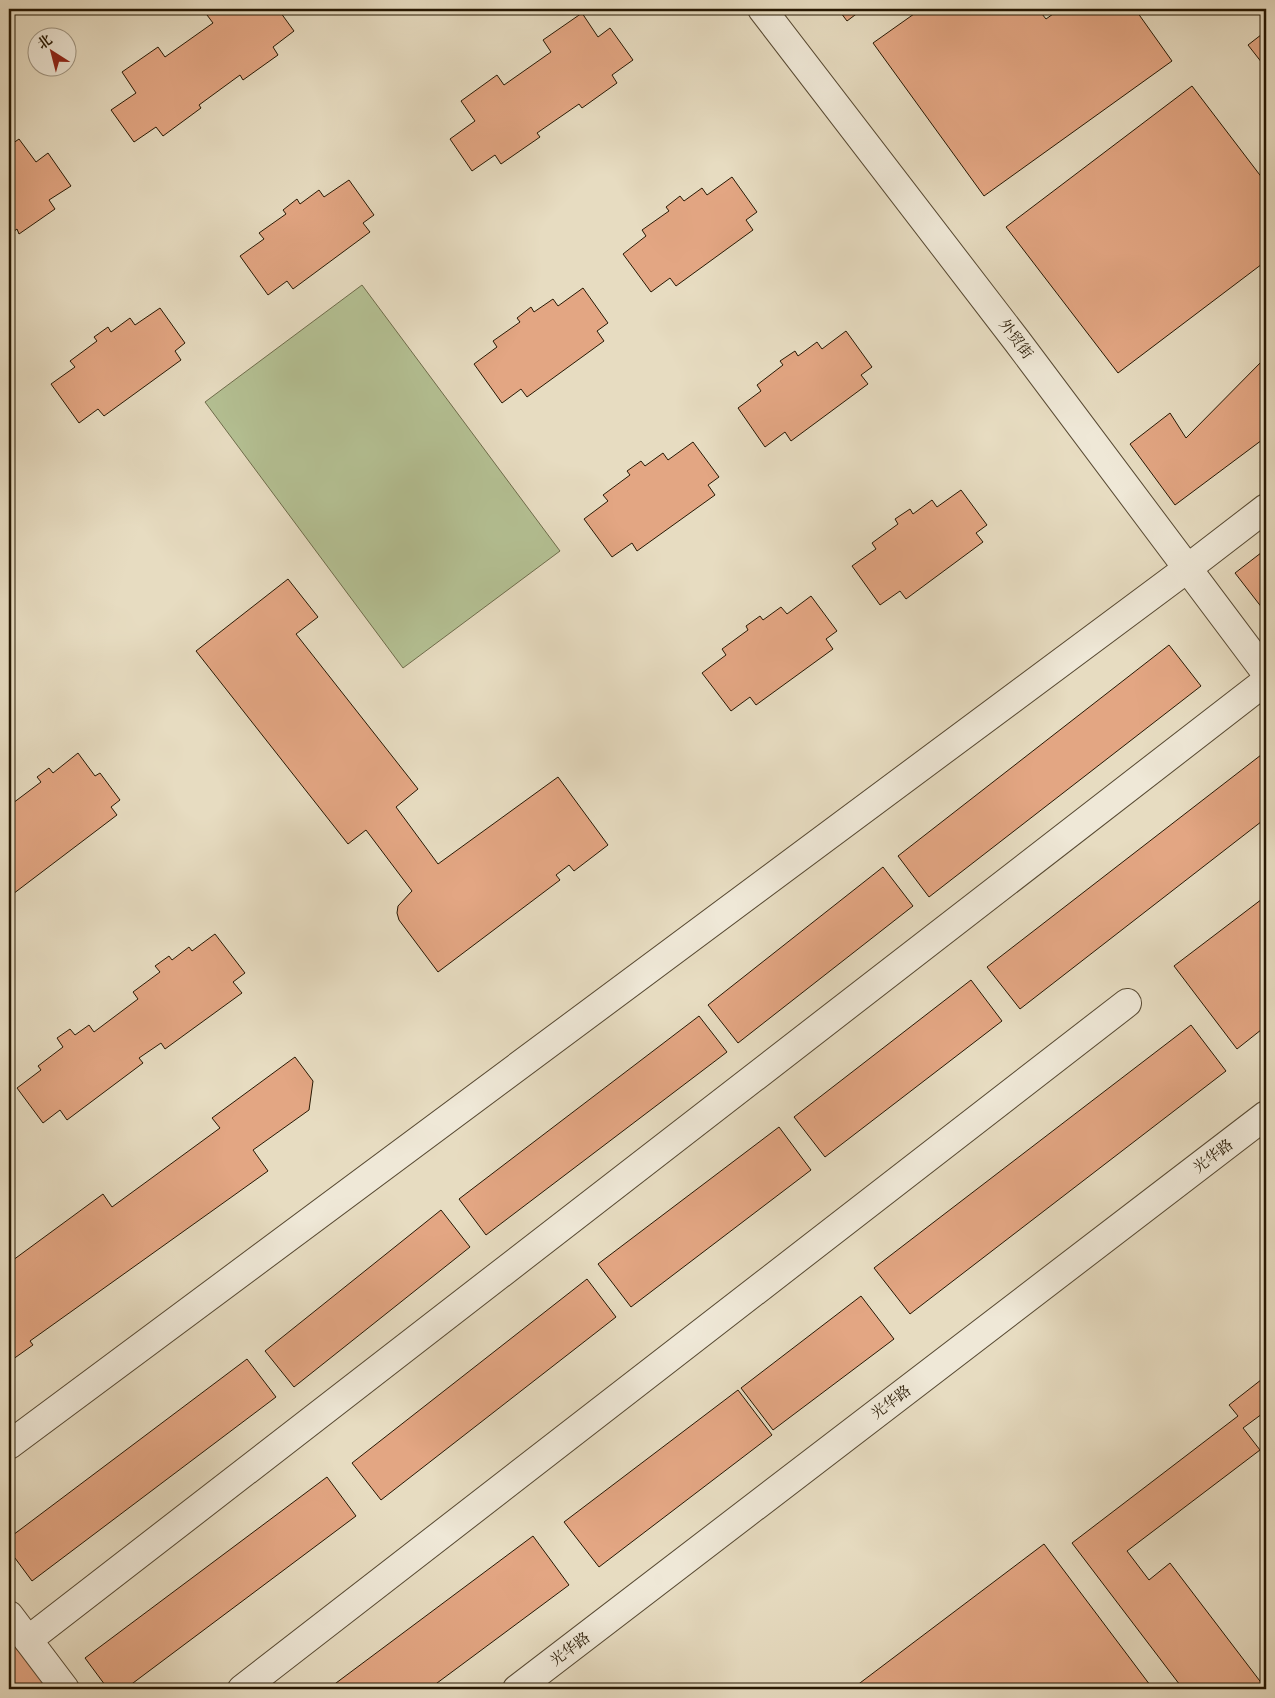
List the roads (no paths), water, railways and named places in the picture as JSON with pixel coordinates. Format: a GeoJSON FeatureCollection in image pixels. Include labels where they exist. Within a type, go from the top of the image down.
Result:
{"type":"FeatureCollection","features":[{"type":"Feature","properties":{"kind":"street","name":"外贸街"},"geometry":{"type":"LineString","coordinates":[[762,9],[1017,341],[1266,672]]}},
{"type":"Feature","properties":{"kind":"street"},"geometry":{"type":"LineString","coordinates":[[9,1445],[1266,508]]}},
{"type":"Feature","properties":{"kind":"street"},"geometry":{"type":"LineString","coordinates":[[28,1640],[1266,681]]}},
{"type":"Feature","properties":{"kind":"street"},"geometry":{"type":"LineString","coordinates":[[242,1689],[1127,1003]]}},
{"type":"Feature","properties":{"kind":"street","name":"光华路"},"geometry":{"type":"LineString","coordinates":[[517,1689],[1266,1116]]}},
{"type":"Feature","properties":{"kind":"street"},"geometry":{"type":"LineString","coordinates":[[9,1615],[66,1689]]}}]}
